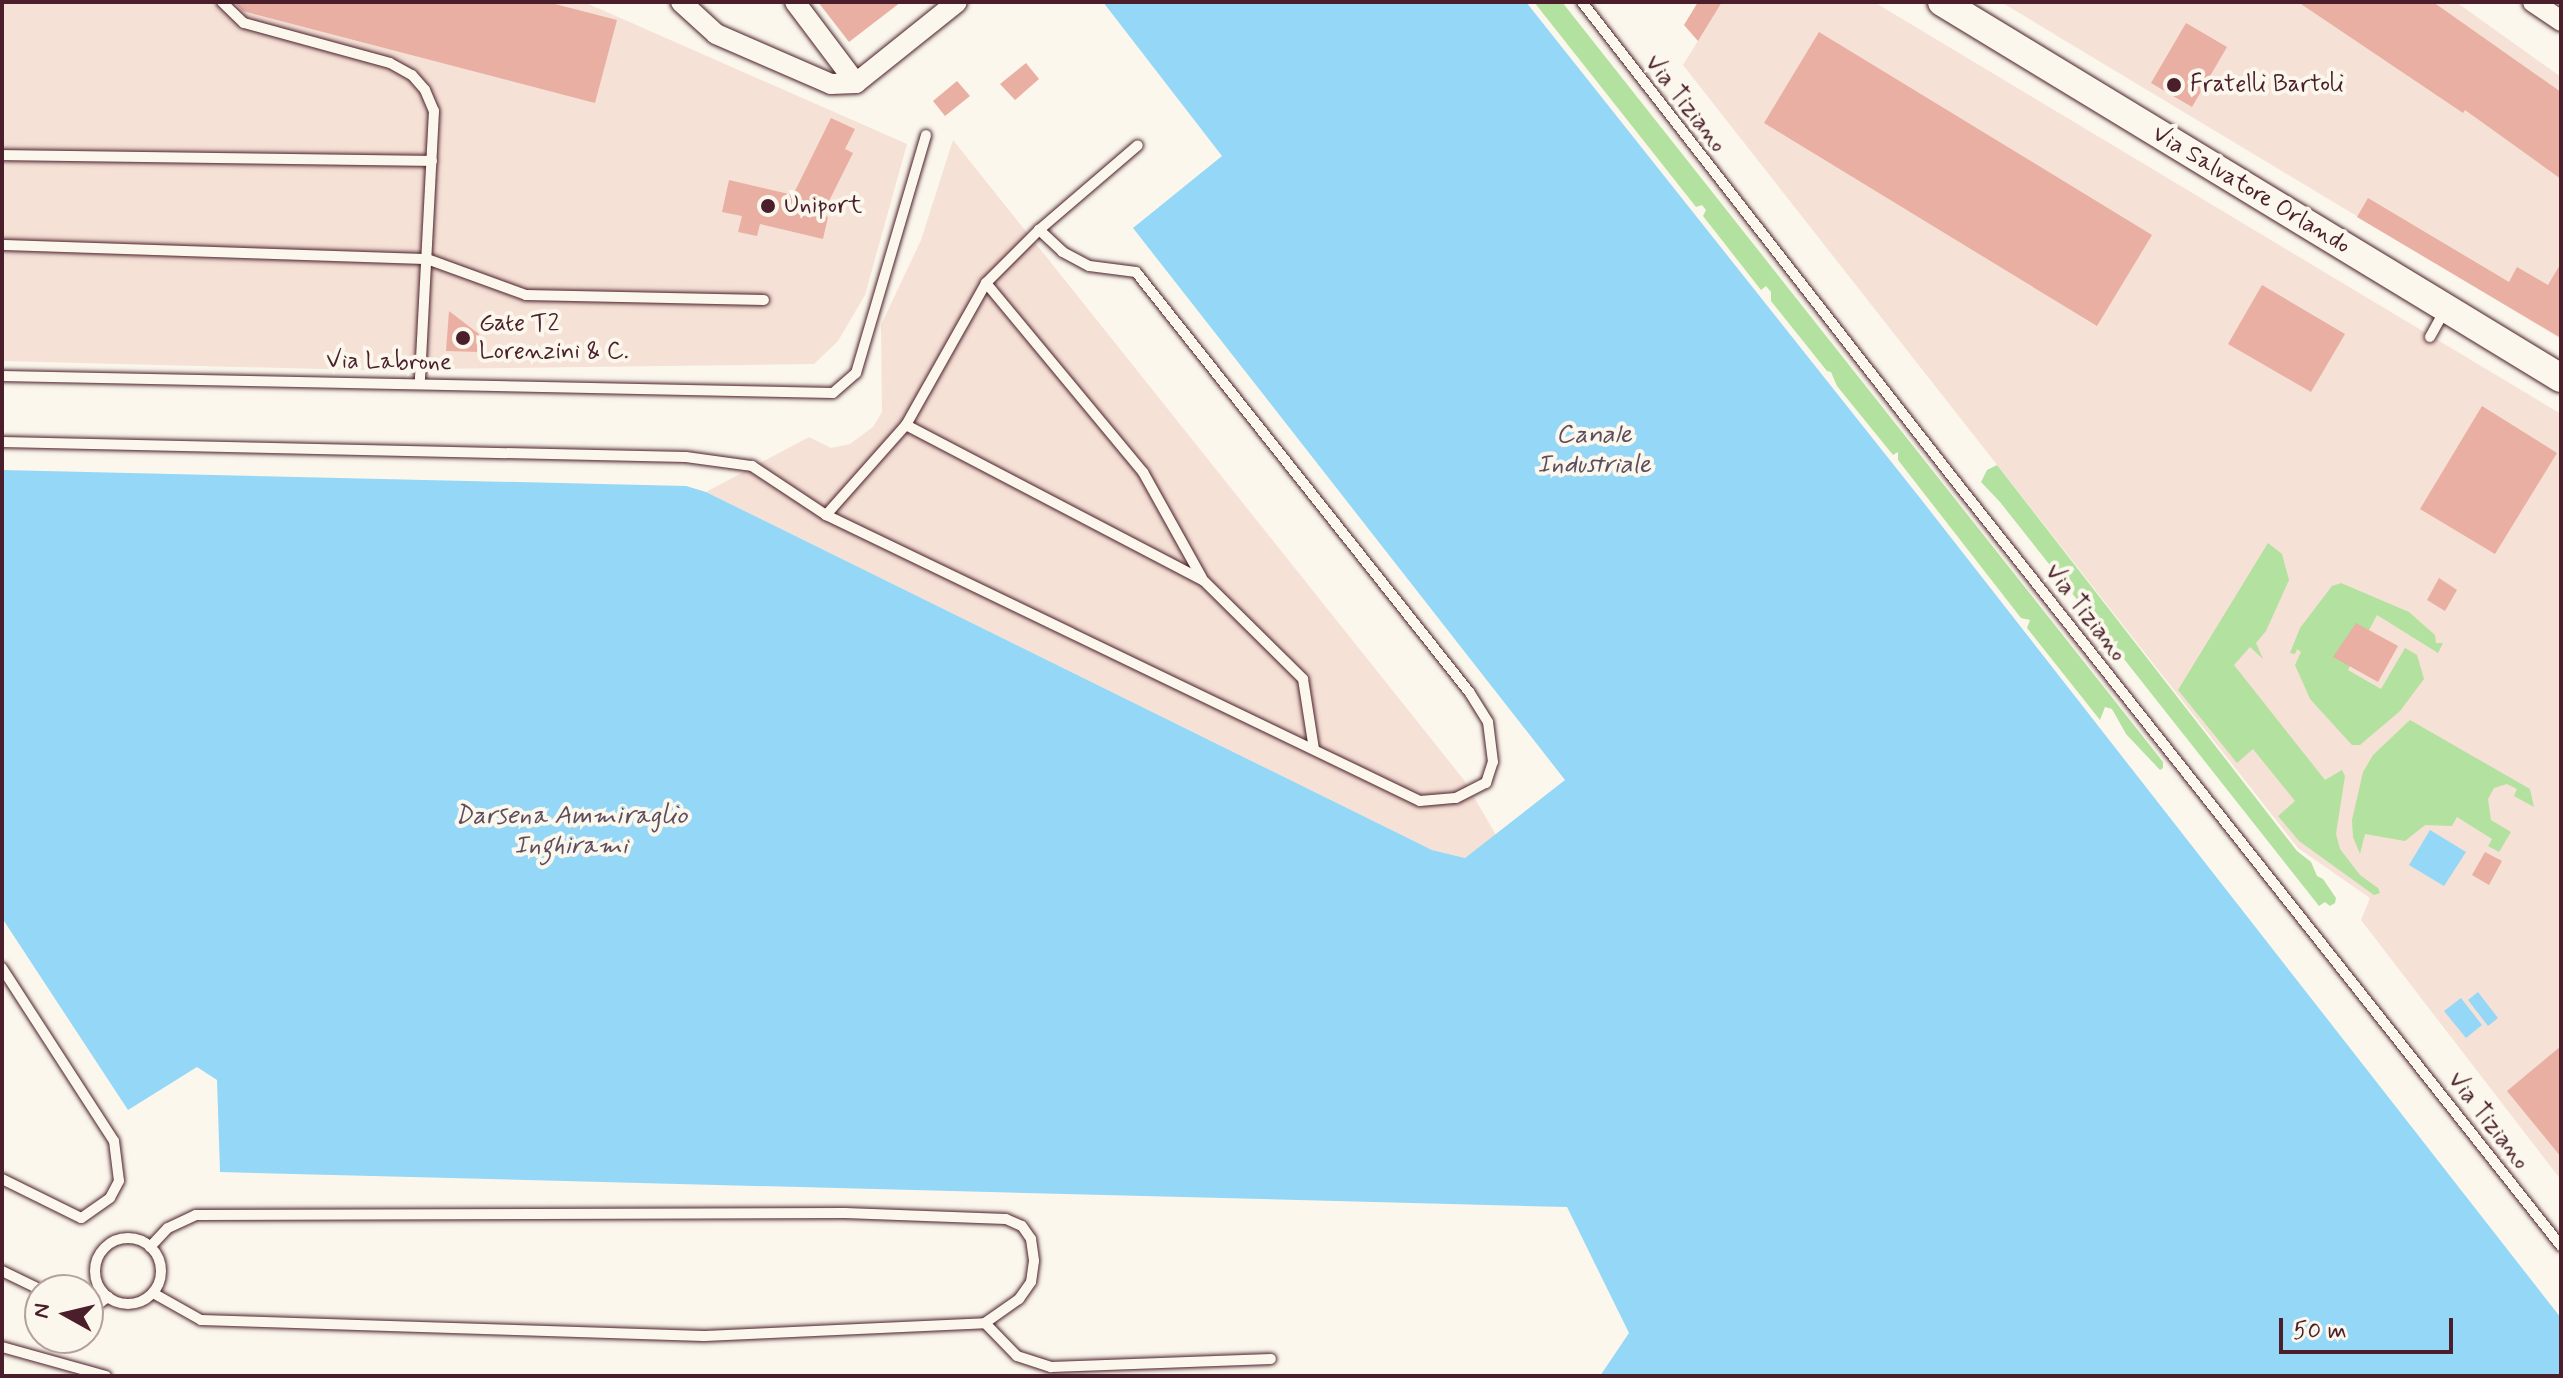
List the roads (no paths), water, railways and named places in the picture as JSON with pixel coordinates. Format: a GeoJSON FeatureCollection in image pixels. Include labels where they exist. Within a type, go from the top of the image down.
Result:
{"type":"FeatureCollection","features":[{"type":"Feature","properties":{"kind":"main road","name":"Via Salvatore Orlando"},"geometry":{"type":"LineString","coordinates":[[1942,2],[2561,378]]}},
{"type":"Feature","properties":{"kind":"street"},"geometry":{"type":"LineString","coordinates":[[681,2],[716,34],[831,84],[856,83],[957,2]]}},
{"type":"Feature","properties":{"kind":"street"},"geometry":{"type":"LineString","coordinates":[[795,2],[856,83]]}},
{"type":"Feature","properties":{"kind":"street"},"geometry":{"type":"LineString","coordinates":[[2533,2],[2561,21]]}},
{"type":"Feature","properties":{"kind":"lane"},"geometry":{"type":"LineString","coordinates":[[222,2],[244,23],[390,63],[412,75],[425,90],[434,111],[420,382]]}},
{"type":"Feature","properties":{"kind":"lane","name":"Via Tiziano"},"geometry":{"type":"LineString","coordinates":[[1582,2],[1988,523],[2561,1246]]}},
{"type":"Feature","properties":{"kind":"lane","name":"Via Labrone"},"geometry":{"type":"LineString","coordinates":[[2,376],[420,382],[778,394],[833,393],[856,373],[926,135]]}},
{"type":"Feature","properties":{"kind":"lane"},"geometry":{"type":"LineString","coordinates":[[826,515],[906,425],[986,283],[1039,230],[1138,145]]}},
{"type":"Feature","properties":{"kind":"lane"},"geometry":{"type":"LineString","coordinates":[[2,155],[432,161]]}},
{"type":"Feature","properties":{"kind":"lane"},"geometry":{"type":"LineString","coordinates":[[2,442],[686,457],[752,466],[826,515],[1420,801],[1456,798],[1486,783],[1493,762],[1488,722],[1470,693],[1136,272],[1089,266],[1063,252],[1039,230]]}},
{"type":"Feature","properties":{"kind":"lane"},"geometry":{"type":"LineString","coordinates":[[2,245],[427,259],[526,295],[764,300]]}},
{"type":"Feature","properties":{"kind":"lane"},"geometry":{"type":"LineString","coordinates":[[986,283],[1143,472],[1203,580],[1303,679],[1314,749]]}},
{"type":"Feature","properties":{"kind":"lane"},"geometry":{"type":"LineString","coordinates":[[2430,337],[2446,308]]}},
{"type":"Feature","properties":{"kind":"lane"},"geometry":{"type":"LineString","coordinates":[[906,425],[1203,580]]}},
{"type":"Feature","properties":{"kind":"lane"},"geometry":{"type":"LineString","coordinates":[[2,968],[114,1141],[119,1181],[110,1198],[81,1218],[2,1179]]}},
{"type":"Feature","properties":{"kind":"lane"},"geometry":{"type":"LineString","coordinates":[[150,1247],[168,1228],[196,1215],[845,1213],[1006,1219],[1022,1226],[1031,1239],[1034,1261],[1031,1282],[1019,1299],[985,1323],[704,1336],[201,1320],[153,1293]]}},
{"type":"Feature","properties":{"kind":"lane"},"geometry":{"type":"LineString","coordinates":[[128,1238],[150,1247],[161,1269],[153,1293],[131,1304],[108,1297],[97,1282],[95,1273],[106,1248],[128,1238]]}},
{"type":"Feature","properties":{"kind":"lane"},"geometry":{"type":"LineString","coordinates":[[2,1271],[24,1282]]}},
{"type":"Feature","properties":{"kind":"lane"},"geometry":{"type":"LineString","coordinates":[[104,1300],[108,1297]]}},
{"type":"Feature","properties":{"kind":"lane"},"geometry":{"type":"LineString","coordinates":[[985,1323],[1017,1356],[1051,1367],[1271,1359]]}},
{"type":"Feature","properties":{"kind":"lane"},"geometry":{"type":"LineString","coordinates":[[2,1347],[106,1376]]}},
{"type":"Feature","properties":{"kind":"water"},"geometry":{"type":"Polygon","coordinates":[[[1103,2],[1526,2],[1920,498],[2561,1318],[2561,1376],[1600,1376],[1629,1333],[1567,1207],[220,1172],[217,1080],[197,1067],[128,1110],[2,918],[2,470],[686,486],[706,492],[1432,850],[1465,858],[1565,780],[1133,228],[1222,156],[1103,2]]]}},
{"type":"Feature","properties":{"kind":"water"},"geometry":{"type":"Polygon","coordinates":[[[2430,830],[2466,852],[2444,886],[2409,865],[2430,830]]]}},
{"type":"Feature","properties":{"kind":"water"},"geometry":{"type":"Polygon","coordinates":[[[2478,992],[2498,1018],[2488,1026],[2468,1000],[2478,992]]]}},
{"type":"Feature","properties":{"kind":"water"},"geometry":{"type":"Polygon","coordinates":[[[2461,998],[2482,1025],[2466,1038],[2444,1011],[2461,998]]]}},
{"type":"Feature","properties":{"kind":"place","name":"Fratelli Bartoli"},"geometry":{"type":"Point","coordinates":[2174,85]}},
{"type":"Feature","properties":{"kind":"place","name":"Uniport"},"geometry":{"type":"Point","coordinates":[768,206]}},
{"type":"Feature","properties":{"kind":"place","name":"Gate T2 Lorenzini & C."},"geometry":{"type":"Point","coordinates":[463,338]}},
{"type":"Feature","properties":{"kind":"water label","name":"Canale Industriale"},"geometry":{"type":"Point","coordinates":[1594,451]}},
{"type":"Feature","properties":{"kind":"water label","name":"Darsena Ammiraglio Inghirami"},"geometry":{"type":"Point","coordinates":[571,832]}}]}
